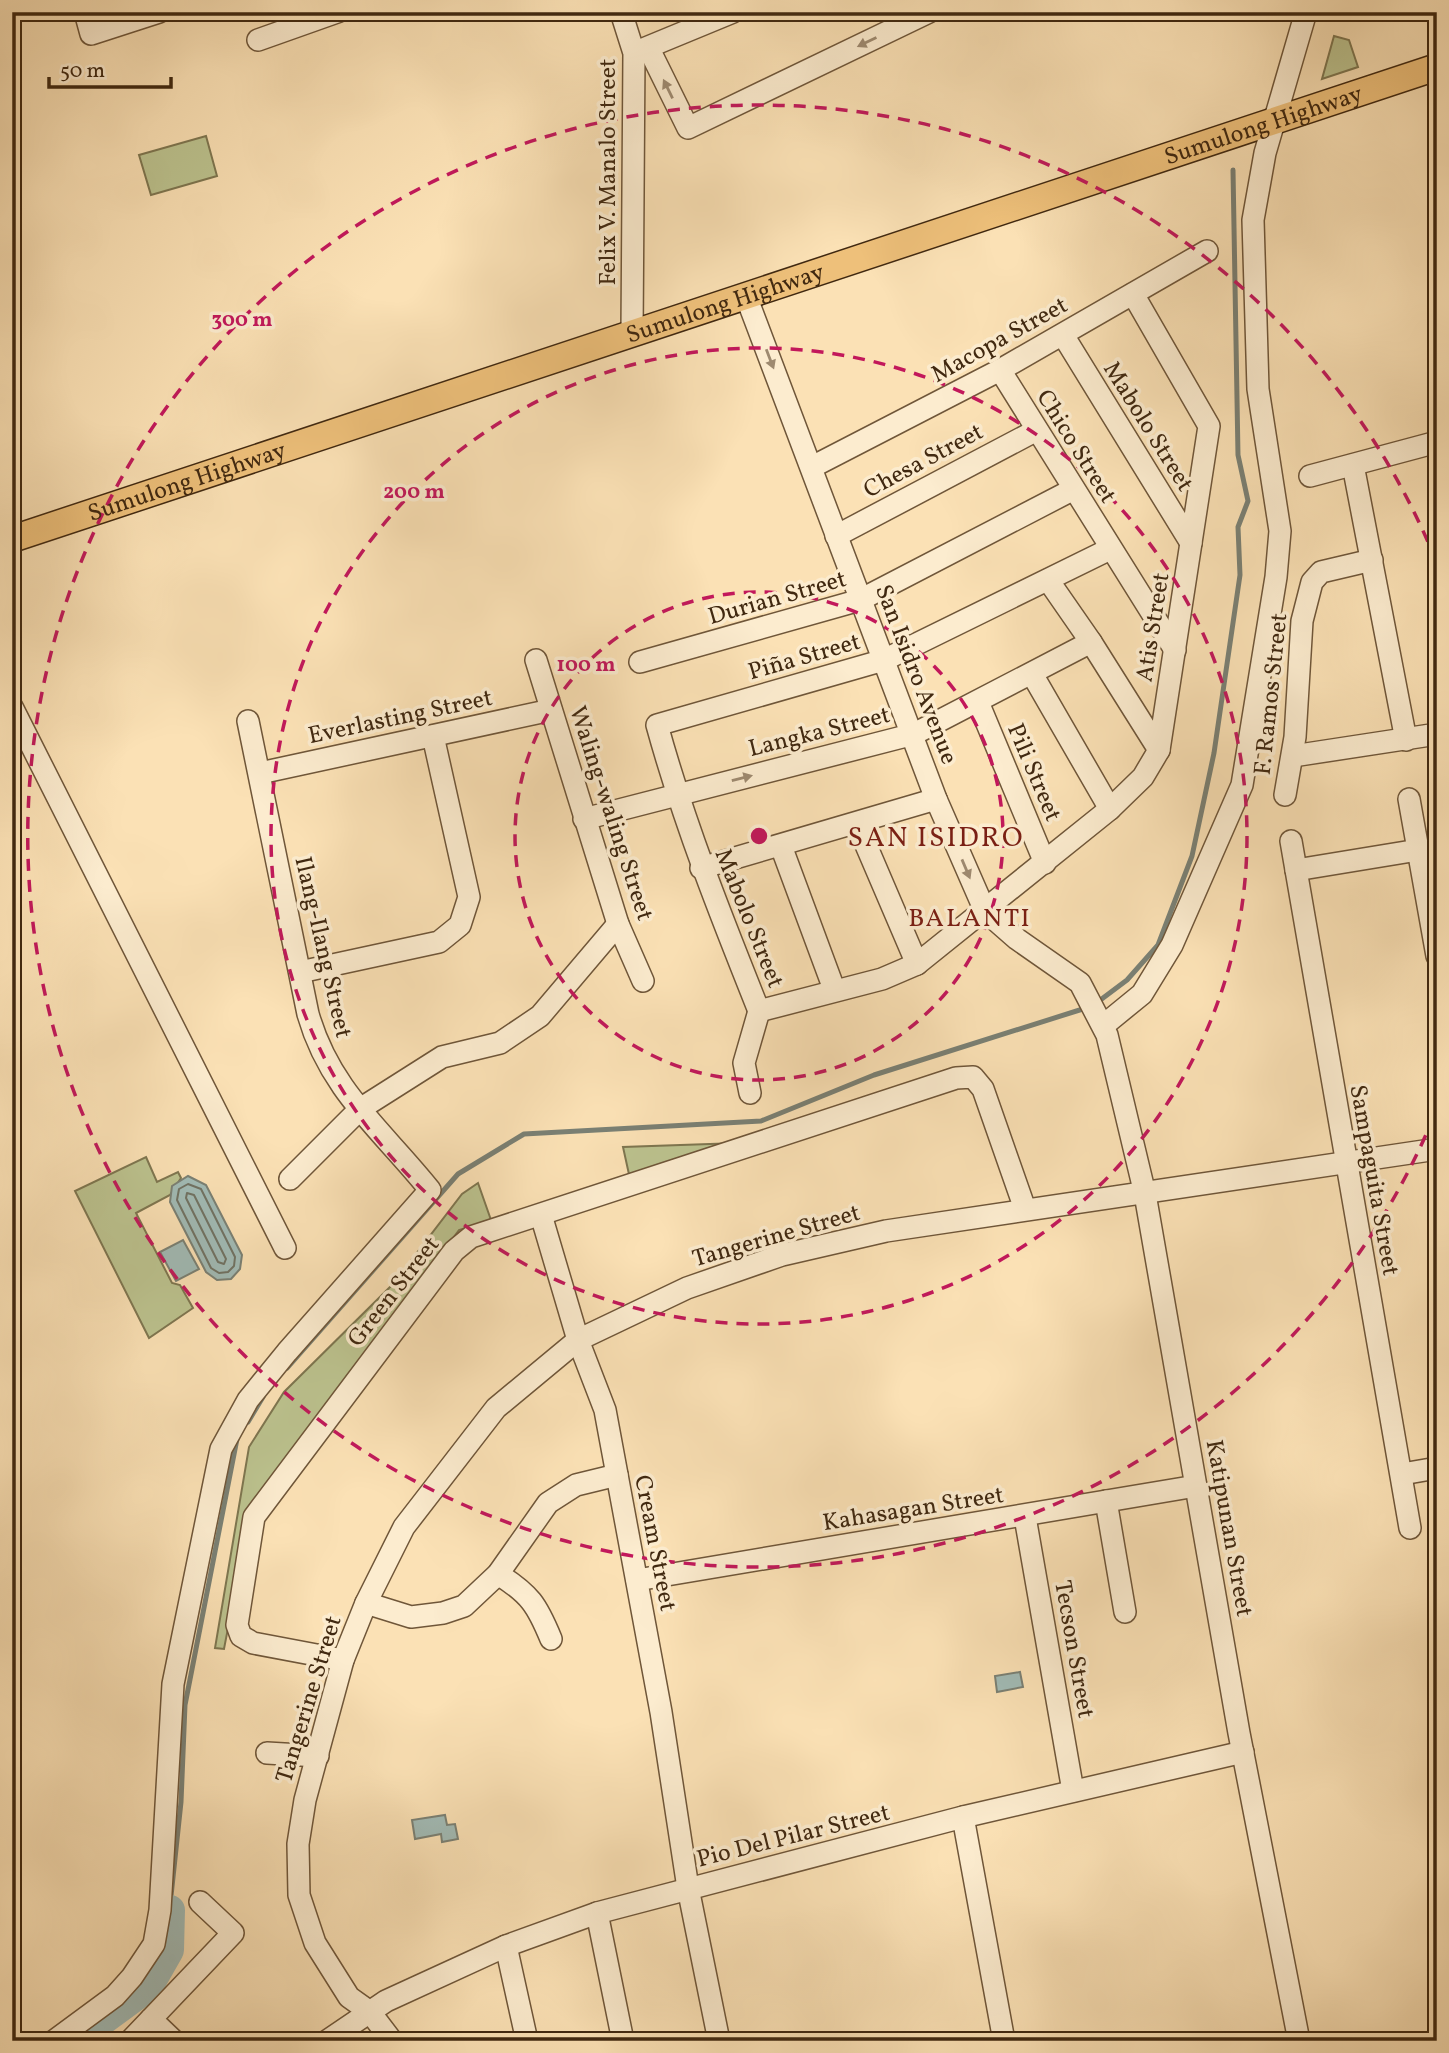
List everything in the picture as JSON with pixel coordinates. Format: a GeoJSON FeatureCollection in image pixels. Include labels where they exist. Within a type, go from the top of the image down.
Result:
{"type":"FeatureCollection","features":[{"type":"Feature","properties":{"kind":"main road","name":"Sumulong Highway"},"geometry":{"type":"LineString","coordinates":[[12,539],[1437,68]]}},
{"type":"Feature","properties":{"kind":"street"},"geometry":{"type":"LineString","coordinates":[[85,12],[92,34],[159,12]]}},
{"type":"Feature","properties":{"kind":"street"},"geometry":{"type":"LineString","coordinates":[[258,40],[337,12]]}},
{"type":"Feature","properties":{"kind":"street","name":"Felix V. Manalo Street"},"geometry":{"type":"LineString","coordinates":[[621,12],[642,51],[632,334]]}},
{"type":"Feature","properties":{"kind":"street"},"geometry":{"type":"LineString","coordinates":[[733,12],[642,51],[688,128],[929,12]]}},
{"type":"Feature","properties":{"kind":"street"},"geometry":{"type":"LineString","coordinates":[[1096,1010],[1142,994],[1172,945],[1242,785],[1276,577],[1280,531],[1258,389],[1253,220],[1268,124],[1306,12]]}},
{"type":"Feature","properties":{"kind":"street","name":"Macopa Street"},"geometry":{"type":"LineString","coordinates":[[811,467],[1000,370],[1207,251]]}},
{"type":"Feature","properties":{"kind":"street","name":"Atis Street"},"geometry":{"type":"LineString","coordinates":[[985,911],[1110,809],[1143,777],[1159,750],[1209,426],[1133,294]]}},
{"type":"Feature","properties":{"kind":"street","name":"San Isidro Avenue"},"geometry":{"type":"LineString","coordinates":[[746,296],[860,600],[914,734],[936,799],[985,911],[1017,939],[1059,965],[1096,1010]]}},
{"type":"Feature","properties":{"kind":"street","name":"Mabolo Street"},"geometry":{"type":"LineString","coordinates":[[1063,335],[1191,544]]}},
{"type":"Feature","properties":{"kind":"street","name":"Chico Street"},"geometry":{"type":"LineString","coordinates":[[1000,370],[1035,431],[1175,650]]}},
{"type":"Feature","properties":{"kind":"street","name":"Chesa Street"},"geometry":{"type":"LineString","coordinates":[[836,536],[1035,431]]}},
{"type":"Feature","properties":{"kind":"street"},"geometry":{"type":"LineString","coordinates":[[1310,476],[1437,442]]}},
{"type":"Feature","properties":{"kind":"street"},"geometry":{"type":"LineString","coordinates":[[1353,465],[1406,740]]}},
{"type":"Feature","properties":{"kind":"street","name":"Durian Street"},"geometry":{"type":"LineString","coordinates":[[640,662],[860,600],[1072,490]]}},
{"type":"Feature","properties":{"kind":"street","name":"Piña Street"},"geometry":{"type":"LineString","coordinates":[[657,725],[884,660],[1110,549]]}},
{"type":"Feature","properties":{"kind":"street","name":"F. Ramos Street"},"geometry":{"type":"LineString","coordinates":[[1285,795],[1293,756],[1302,621],[1312,582],[1321,572],[1372,560]]}},
{"type":"Feature","properties":{"kind":"street"},"geometry":{"type":"LineString","coordinates":[[1048,580],[1091,642],[1159,750]]}},
{"type":"Feature","properties":{"kind":"street","name":"Langka Street"},"geometry":{"type":"LineString","coordinates":[[584,819],[914,734],[1091,642]]}},
{"type":"Feature","properties":{"kind":"street","name":"Waling-waling Street"},"geometry":{"type":"LineString","coordinates":[[536,660],[618,924],[643,981]]}},
{"type":"Feature","properties":{"kind":"street"},"geometry":{"type":"LineString","coordinates":[[1032,674],[1110,809]]}},
{"type":"Feature","properties":{"kind":"street","name":"Pili Street"},"geometry":{"type":"LineString","coordinates":[[978,702],[1045,863]]}},
{"type":"Feature","properties":{"kind":"street"},"geometry":{"type":"LineString","coordinates":[[12,707],[285,1248]]}},
{"type":"Feature","properties":{"kind":"street","name":"Everlasting Street"},"geometry":{"type":"LineString","coordinates":[[260,773],[551,710]]}},
{"type":"Feature","properties":{"kind":"street","name":"Ilang-Ilang Street"},"geometry":{"type":"LineString","coordinates":[[54,2041],[115,1996],[154,1944],[160,1910],[173,1684],[221,1449],[248,1400],[264,1380],[430,1191],[360,1109],[322,1055],[300,972],[248,721]]}},
{"type":"Feature","properties":{"kind":"street","name":"Mabolo Street"},"geometry":{"type":"LineString","coordinates":[[657,725],[676,795],[701,868],[759,1011],[882,978],[917,964],[985,911]]}},
{"type":"Feature","properties":{"kind":"street"},"geometry":{"type":"LineString","coordinates":[[1293,756],[1437,734]]}},
{"type":"Feature","properties":{"kind":"street"},"geometry":{"type":"LineString","coordinates":[[300,972],[439,942],[460,925],[469,897],[432,736]]}},
{"type":"Feature","properties":{"kind":"street"},"geometry":{"type":"LineString","coordinates":[[701,868],[936,799]]}},
{"type":"Feature","properties":{"kind":"street"},"geometry":{"type":"LineString","coordinates":[[1409,799],[1437,956]]}},
{"type":"Feature","properties":{"kind":"street"},"geometry":{"type":"LineString","coordinates":[[857,824],[917,964]]}},
{"type":"Feature","properties":{"kind":"street","name":"Sampaguita Street"},"geometry":{"type":"LineString","coordinates":[[1291,841],[1410,1528]]}},
{"type":"Feature","properties":{"kind":"street"},"geometry":{"type":"LineString","coordinates":[[781,846],[834,989]]}},
{"type":"Feature","properties":{"kind":"street"},"geometry":{"type":"LineString","coordinates":[[1296,870],[1418,850]]}},
{"type":"Feature","properties":{"kind":"street"},"geometry":{"type":"LineString","coordinates":[[290,1179],[360,1109],[442,1057],[499,1043],[540,1016],[618,924]]}},
{"type":"Feature","properties":{"kind":"street","name":"Katipunan Street"},"geometry":{"type":"LineString","coordinates":[[1096,1010],[1145,1194],[1242,1752],[1299,2041]]}},
{"type":"Feature","properties":{"kind":"street"},"geometry":{"type":"LineString","coordinates":[[750,1093],[744,1063],[759,1011]]}},
{"type":"Feature","properties":{"kind":"street","name":"Green Street"},"geometry":{"type":"LineString","coordinates":[[343,1660],[253,1643],[241,1636],[236,1625],[254,1517],[453,1251],[471,1237],[956,1078],[973,1077],[984,1089],[1025,1209]]}},
{"type":"Feature","properties":{"kind":"street","name":"Tangerine Street"},"geometry":{"type":"LineString","coordinates":[[393,2041],[370,2011],[349,1997],[315,1943],[299,1895],[298,1844],[305,1800],[343,1660],[366,1603],[404,1528],[455,1458],[496,1408],[578,1340],[687,1288],[782,1255],[886,1231],[1437,1149]]}},
{"type":"Feature","properties":{"kind":"street","name":"Cream Street"},"geometry":{"type":"LineString","coordinates":[[541,1215],[578,1340],[605,1410],[637,1580],[688,1888],[719,2041]]}},
{"type":"Feature","properties":{"kind":"street"},"geometry":{"type":"LineString","coordinates":[[1402,1474],[1437,1468]]}},
{"type":"Feature","properties":{"kind":"street"},"geometry":{"type":"LineString","coordinates":[[366,1603],[411,1616],[443,1613],[464,1606],[498,1574],[548,1503],[576,1485],[617,1475]]}},
{"type":"Feature","properties":{"kind":"street","name":"Kahasagan Street"},"geometry":{"type":"LineString","coordinates":[[637,1580],[1025,1517],[1196,1486]]}},
{"type":"Feature","properties":{"kind":"street"},"geometry":{"type":"LineString","coordinates":[[1106,1501],[1125,1612]]}},
{"type":"Feature","properties":{"kind":"street","name":"Tecson Street"},"geometry":{"type":"LineString","coordinates":[[1025,1517],[1073,1791]]}},
{"type":"Feature","properties":{"kind":"street"},"geometry":{"type":"LineString","coordinates":[[498,1574],[519,1587],[536,1604],[551,1639]]}},
{"type":"Feature","properties":{"kind":"street","name":"Pio Del Pilar Street"},"geometry":{"type":"LineString","coordinates":[[327,2041],[370,2011],[506,1945],[597,1913],[963,1817],[1242,1752]]}},
{"type":"Feature","properties":{"kind":"street"},"geometry":{"type":"LineString","coordinates":[[267,1753],[317,1756]]}},
{"type":"Feature","properties":{"kind":"street"},"geometry":{"type":"LineString","coordinates":[[963,1817],[1004,2041]]}},
{"type":"Feature","properties":{"kind":"street"},"geometry":{"type":"LineString","coordinates":[[130,2041],[233,1933],[200,1902]]}},
{"type":"Feature","properties":{"kind":"street"},"geometry":{"type":"LineString","coordinates":[[597,1913],[623,2041]]}},
{"type":"Feature","properties":{"kind":"street"},"geometry":{"type":"LineString","coordinates":[[506,1945],[527,2041]]}},
{"type":"Feature","properties":{"kind":"street"},"geometry":{"type":"LineString","coordinates":[[151,2019],[174,2041]]}},
{"type":"Feature","properties":{"kind":"green space"},"geometry":{"type":"Polygon","coordinates":[[[1334,36],[1349,40],[1358,67],[1322,79],[1334,36]]]}},
{"type":"Feature","properties":{"kind":"green space"},"geometry":{"type":"Polygon","coordinates":[[[206,136],[217,176],[151,195],[139,155],[206,136]]]}},
{"type":"Feature","properties":{"kind":"green space"},"geometry":{"type":"Polygon","coordinates":[[[739,1143],[630,1179],[623,1147],[739,1143]]]}},
{"type":"Feature","properties":{"kind":"green space"},"geometry":{"type":"Polygon","coordinates":[[[146,1157],[157,1182],[178,1172],[181,1178],[170,1195],[136,1213],[172,1283],[180,1285],[193,1308],[149,1338],[75,1191],[146,1157]]]}},
{"type":"Feature","properties":{"kind":"green space"},"geometry":{"type":"Polygon","coordinates":[[[478,1183],[491,1220],[459,1230],[250,1514],[224,1649],[215,1648],[249,1447],[284,1392],[393,1284],[462,1194],[478,1183]]]}},
{"type":"Feature","properties":{"kind":"water"},"geometry":{"type":"Polygon","coordinates":[[[188,1176],[206,1185],[242,1255],[240,1269],[231,1279],[217,1280],[206,1272],[170,1202],[172,1186],[188,1176]]]}},
{"type":"Feature","properties":{"kind":"water"},"geometry":{"type":"Polygon","coordinates":[[[183,1240],[199,1269],[176,1281],[160,1252],[183,1240]]]}},
{"type":"Feature","properties":{"kind":"water"},"geometry":{"type":"Polygon","coordinates":[[[1020,1672],[1023,1687],[997,1692],[995,1676],[1020,1672]]]}},
{"type":"Feature","properties":{"kind":"water"},"geometry":{"type":"Polygon","coordinates":[[[445,1815],[447,1825],[455,1824],[458,1839],[442,1842],[441,1834],[415,1839],[412,1820],[445,1815]]]}},
{"type":"Feature","properties":{"kind":"waterway"},"geometry":{"type":"LineString","coordinates":[[1095,1004],[1127,980],[1158,945],[1192,856],[1214,753],[1240,575],[1238,527],[1248,501],[1238,455],[1233,170]]}},
{"type":"Feature","properties":{"kind":"waterway"},"geometry":{"type":"LineString","coordinates":[[287,1368],[458,1174],[524,1134],[761,1121],[874,1075],[1086,1008]]}},
{"type":"Feature","properties":{"kind":"waterway"},"geometry":{"type":"LineString","coordinates":[[248,1422],[263,1397]]}},
{"type":"Feature","properties":{"kind":"waterway"},"geometry":{"type":"LineString","coordinates":[[171,1896],[181,1802],[185,1705],[237,1439]]}},
{"type":"Feature","properties":{"kind":"waterway"},"geometry":{"type":"LineString","coordinates":[[74,2041],[148,1987],[169,1950],[170,1910]]}},
{"type":"Feature","properties":{"kind":"district","name":"SAN ISIDRO"},"geometry":{"type":"Point","coordinates":[936,836]}},
{"type":"Feature","properties":{"kind":"district","name":"BALANTI"},"geometry":{"type":"Point","coordinates":[970,917]}}]}
